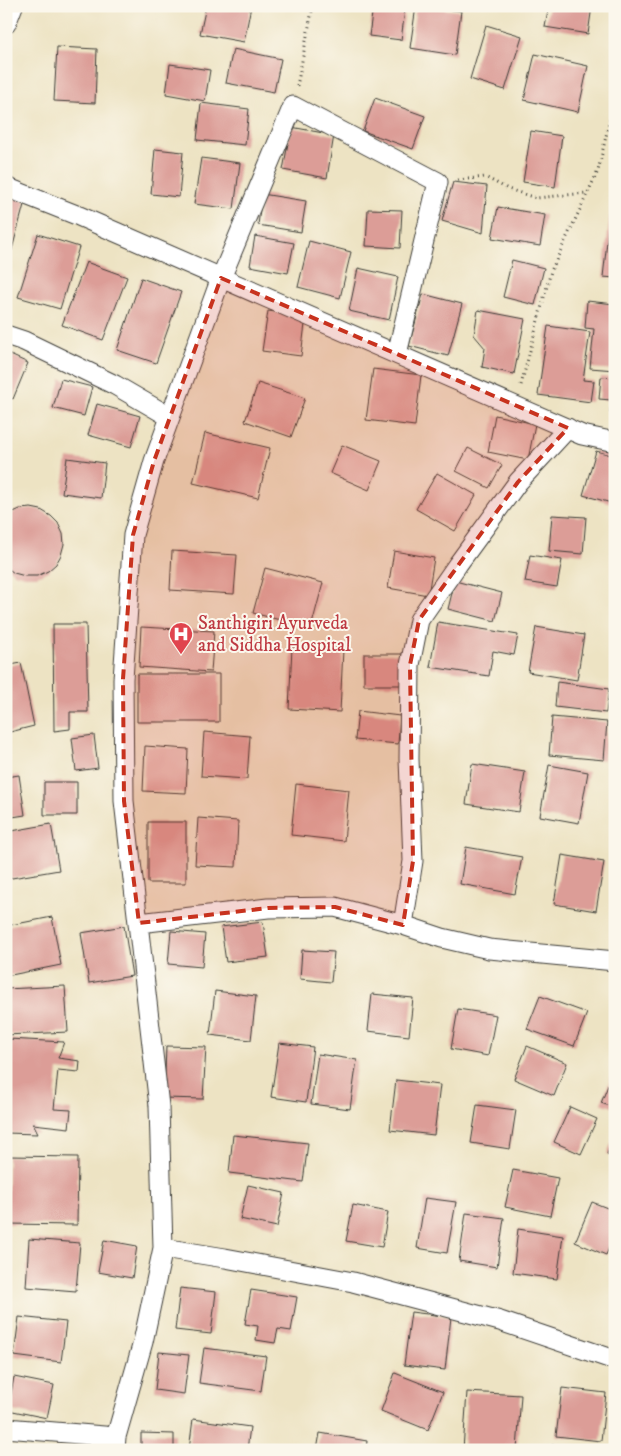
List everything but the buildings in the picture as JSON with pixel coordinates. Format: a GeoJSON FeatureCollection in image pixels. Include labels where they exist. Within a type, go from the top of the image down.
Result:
{"type":"FeatureCollection","features":[{"type":"Feature","properties":{"kind":"street"},"geometry":{"type":"LineString","coordinates":[[6,24],[13,6]]}},
{"type":"Feature","properties":{"kind":"street"},"geometry":{"type":"LineString","coordinates":[[6,1428],[115,1443],[143,1342],[163,1248],[159,1106],[124,801],[123,679],[133,535],[154,461],[221,278],[293,106],[438,182],[397,354]]}},
{"type":"Feature","properties":{"kind":"street"},"geometry":{"type":"LineString","coordinates":[[6,187],[79,216],[582,434],[615,442]]}},
{"type":"Feature","properties":{"kind":"street"},"geometry":{"type":"LineString","coordinates":[[6,335],[24,341],[107,381],[170,417]]}},
{"type":"Feature","properties":{"kind":"street"},"geometry":{"type":"LineString","coordinates":[[403,925],[413,861],[409,759],[410,665],[419,620],[518,482],[568,428]]}},
{"type":"Feature","properties":{"kind":"street"},"geometry":{"type":"LineString","coordinates":[[139,923],[268,908],[335,908],[489,949],[615,961]]}},
{"type":"Feature","properties":{"kind":"street"},"geometry":{"type":"LineString","coordinates":[[163,1248],[353,1282],[500,1320],[615,1360]]}},
{"type":"Feature","properties":{"kind":"path"},"geometry":{"type":"LineString","coordinates":[[293,106],[313,6]]}},
{"type":"Feature","properties":{"kind":"path"},"geometry":{"type":"LineString","coordinates":[[516,406],[551,271],[598,171],[615,97]]}},
{"type":"Feature","properties":{"kind":"path"},"geometry":{"type":"LineString","coordinates":[[438,182],[485,177],[508,189],[536,198],[588,193]]}},
{"type":"Feature","properties":{"kind":"highlighted area"},"geometry":{"type":"Polygon","coordinates":[[[221,278],[568,428],[518,482],[419,620],[410,665],[413,861],[403,925],[335,907],[268,908],[139,923],[124,801],[123,679],[133,535],[154,461],[221,278]]]}},
{"type":"Feature","properties":{"kind":"place","name":"Santhigiri Ayurveda and Siddha Hospital"},"geometry":{"type":"Point","coordinates":[181,655]}}]}
